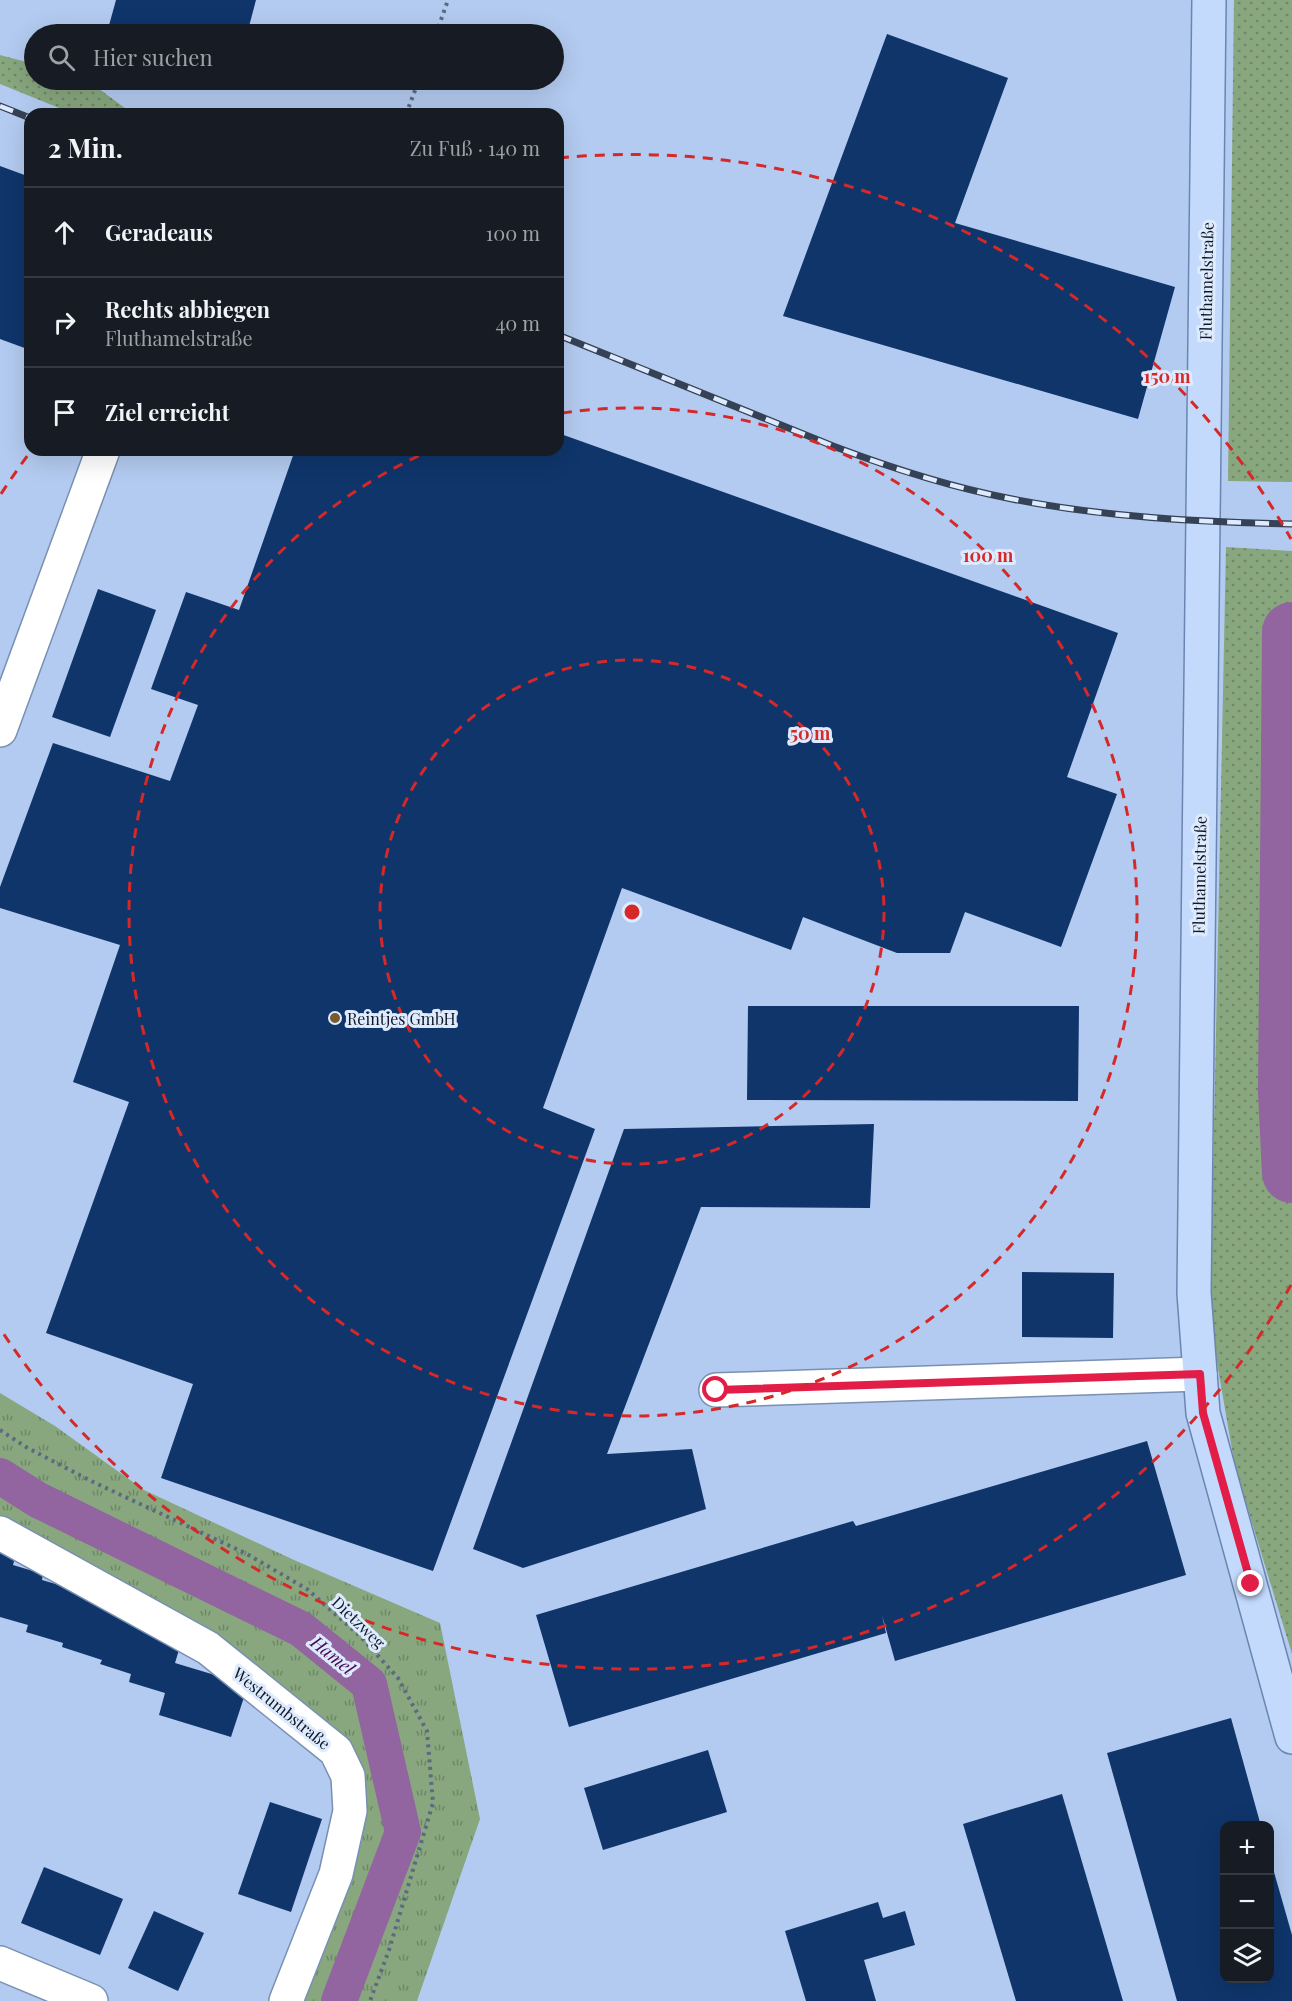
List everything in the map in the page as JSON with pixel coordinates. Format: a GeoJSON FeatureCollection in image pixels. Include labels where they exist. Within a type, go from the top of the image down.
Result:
{"type":"FeatureCollection","features":[{"type":"Feature","properties":{"kind":"main road","name":"Fluthamelstraße"},"geometry":{"type":"LineString","coordinates":[[1209,0],[1194,1293],[1203,1413],[1292,1737]]}},
{"type":"Feature","properties":{"kind":"street"},"geometry":{"type":"LineString","coordinates":[[0,730],[101,456]]}},
{"type":"Feature","properties":{"kind":"street"},"geometry":{"type":"LineString","coordinates":[[716,1390],[1200,1374]]}},
{"type":"Feature","properties":{"kind":"street","name":"Westrumbstraße"},"geometry":{"type":"LineString","coordinates":[[0,1533],[208,1648],[336,1751],[348,1776],[350,1811],[336,1874],[286,2001]]}},
{"type":"Feature","properties":{"kind":"street"},"geometry":{"type":"LineString","coordinates":[[0,1963],[91,2001]]}},
{"type":"Feature","properties":{"kind":"path"},"geometry":{"type":"LineString","coordinates":[[440,24],[448,0]]}},
{"type":"Feature","properties":{"kind":"path"},"geometry":{"type":"LineString","coordinates":[[408,108],[415,90]]}},
{"type":"Feature","properties":{"kind":"path","name":"Dietzweg"},"geometry":{"type":"LineString","coordinates":[[0,1430],[26,1447],[91,1481],[245,1553],[307,1589],[360,1636],[398,1678],[427,1731],[433,1803],[389,1950],[370,2001]]}},
{"type":"Feature","properties":{"kind":"green space"},"geometry":{"type":"Polygon","coordinates":[[[1234,0],[1292,0],[1292,482],[1228,481],[1234,0]]]}},
{"type":"Feature","properties":{"kind":"green space"},"geometry":{"type":"Polygon","coordinates":[[[0,55],[24,61],[24,90],[101,90],[125,108],[59,108],[0,84],[0,55]]]}},
{"type":"Feature","properties":{"kind":"green space"},"geometry":{"type":"Polygon","coordinates":[[[1226,547],[1292,551],[1292,1654],[1235,1467],[1210,1322],[1226,547]]]}},
{"type":"Feature","properties":{"kind":"green space"},"geometry":{"type":"Polygon","coordinates":[[[0,1393],[55,1426],[144,1490],[294,1560],[440,1623],[480,1819],[417,2001],[297,2001],[349,1871],[367,1798],[358,1763],[0,1523],[0,1393]]]}},
{"type":"Feature","properties":{"kind":"building"},"geometry":{"type":"Polygon","coordinates":[[[116,0],[256,0],[250,24],[109,24],[116,0]]]}},
{"type":"Feature","properties":{"kind":"building"},"geometry":{"type":"Polygon","coordinates":[[[887,34],[1008,78],[955,223],[1175,287],[1138,419],[783,316],[887,34]]]}},
{"type":"Feature","properties":{"kind":"building"},"geometry":{"type":"Polygon","coordinates":[[[0,166],[24,175],[24,348],[0,339],[0,166]]]}},
{"type":"Feature","properties":{"kind":"building","name":"Reintjes GmbH"},"geometry":{"type":"Polygon","coordinates":[[[564,435],[1118,633],[1067,777],[1117,794],[1061,947],[965,912],[950,953],[897,953],[803,917],[791,950],[622,888],[543,1108],[595,1129],[433,1571],[161,1478],[193,1384],[46,1333],[129,1102],[73,1082],[120,945],[0,908],[0,887],[53,743],[170,781],[198,705],[151,689],[186,592],[239,610],[293,456],[564,456],[564,435]]]}},
{"type":"Feature","properties":{"kind":"building"},"geometry":{"type":"Polygon","coordinates":[[[98,589],[156,610],[110,737],[52,717],[98,589]]]}},
{"type":"Feature","properties":{"kind":"building"},"geometry":{"type":"Polygon","coordinates":[[[748,1006],[1079,1006],[1078,1101],[747,1100],[748,1006]]]}},
{"type":"Feature","properties":{"kind":"building"},"geometry":{"type":"Polygon","coordinates":[[[874,1124],[870,1208],[701,1207],[607,1454],[692,1449],[706,1509],[523,1568],[473,1549],[624,1129],[874,1124]]]}},
{"type":"Feature","properties":{"kind":"building"},"geometry":{"type":"Polygon","coordinates":[[[1022,1272],[1114,1273],[1113,1338],[1022,1337],[1022,1272]]]}},
{"type":"Feature","properties":{"kind":"building"},"geometry":{"type":"Polygon","coordinates":[[[1147,1441],[1186,1575],[895,1661],[882,1615],[886,1633],[569,1727],[536,1615],[853,1521],[856,1526],[1147,1441]]]}},
{"type":"Feature","properties":{"kind":"building"},"geometry":{"type":"Polygon","coordinates":[[[0,1553],[15,1558],[13,1565],[43,1574],[42,1580],[80,1591],[147,1624],[144,1632],[181,1643],[175,1663],[248,1685],[231,1737],[159,1715],[165,1693],[129,1682],[131,1674],[100,1664],[102,1660],[62,1647],[63,1643],[26,1632],[28,1625],[0,1617],[0,1553]]]}},
{"type":"Feature","properties":{"kind":"building"},"geometry":{"type":"Polygon","coordinates":[[[1231,1718],[1260,1821],[1220,1821],[1220,1983],[1274,1983],[1274,1872],[1292,1935],[1292,2001],[1177,2001],[1107,1753],[1231,1718]]]}},
{"type":"Feature","properties":{"kind":"building"},"geometry":{"type":"Polygon","coordinates":[[[708,1750],[727,1812],[603,1850],[584,1788],[708,1750]]]}},
{"type":"Feature","properties":{"kind":"building"},"geometry":{"type":"Polygon","coordinates":[[[1062,1794],[1123,2001],[1016,2001],[963,1824],[1062,1794]]]}},
{"type":"Feature","properties":{"kind":"building"},"geometry":{"type":"Polygon","coordinates":[[[270,1802],[322,1819],[291,1912],[238,1894],[270,1802]]]}},
{"type":"Feature","properties":{"kind":"building"},"geometry":{"type":"Polygon","coordinates":[[[44,1867],[123,1899],[100,1955],[21,1923],[44,1867]]]}},
{"type":"Feature","properties":{"kind":"building"},"geometry":{"type":"Polygon","coordinates":[[[878,1902],[883,1918],[905,1911],[915,1945],[864,1960],[876,2001],[806,2001],[785,1931],[878,1902]]]}},
{"type":"Feature","properties":{"kind":"building"},"geometry":{"type":"Polygon","coordinates":[[[154,1911],[204,1933],[178,1991],[128,1968],[154,1911]]]}},
{"type":"Feature","properties":{"kind":"waterway"},"geometry":{"type":"LineString","coordinates":[[1292,632],[1288,1092],[1292,1173]]}},
{"type":"Feature","properties":{"kind":"waterway","name":"Hamel"},"geometry":{"type":"LineString","coordinates":[[0,1476],[38,1500],[301,1629],[369,1684],[403,1832],[339,2001]]}},
{"type":"Feature","properties":{"kind":"railway"},"geometry":{"type":"LineString","coordinates":[[0,106],[24,116]]}},
{"type":"Feature","properties":{"kind":"railway"},"geometry":{"type":"LineString","coordinates":[[564,337],[833,446],[966,489],[1047,505],[1116,514],[1186,520],[1292,524]]}},
{"type":"Feature","properties":{"kind":"place","name":"Reintjes GmbH"},"geometry":{"type":"Point","coordinates":[335,1018]}},
{"type":"Feature","properties":{"kind":"route"},"geometry":{"type":"LineString","coordinates":[[716,1390],[1200,1374],[1203,1413],[1251,1584]]}}]}
